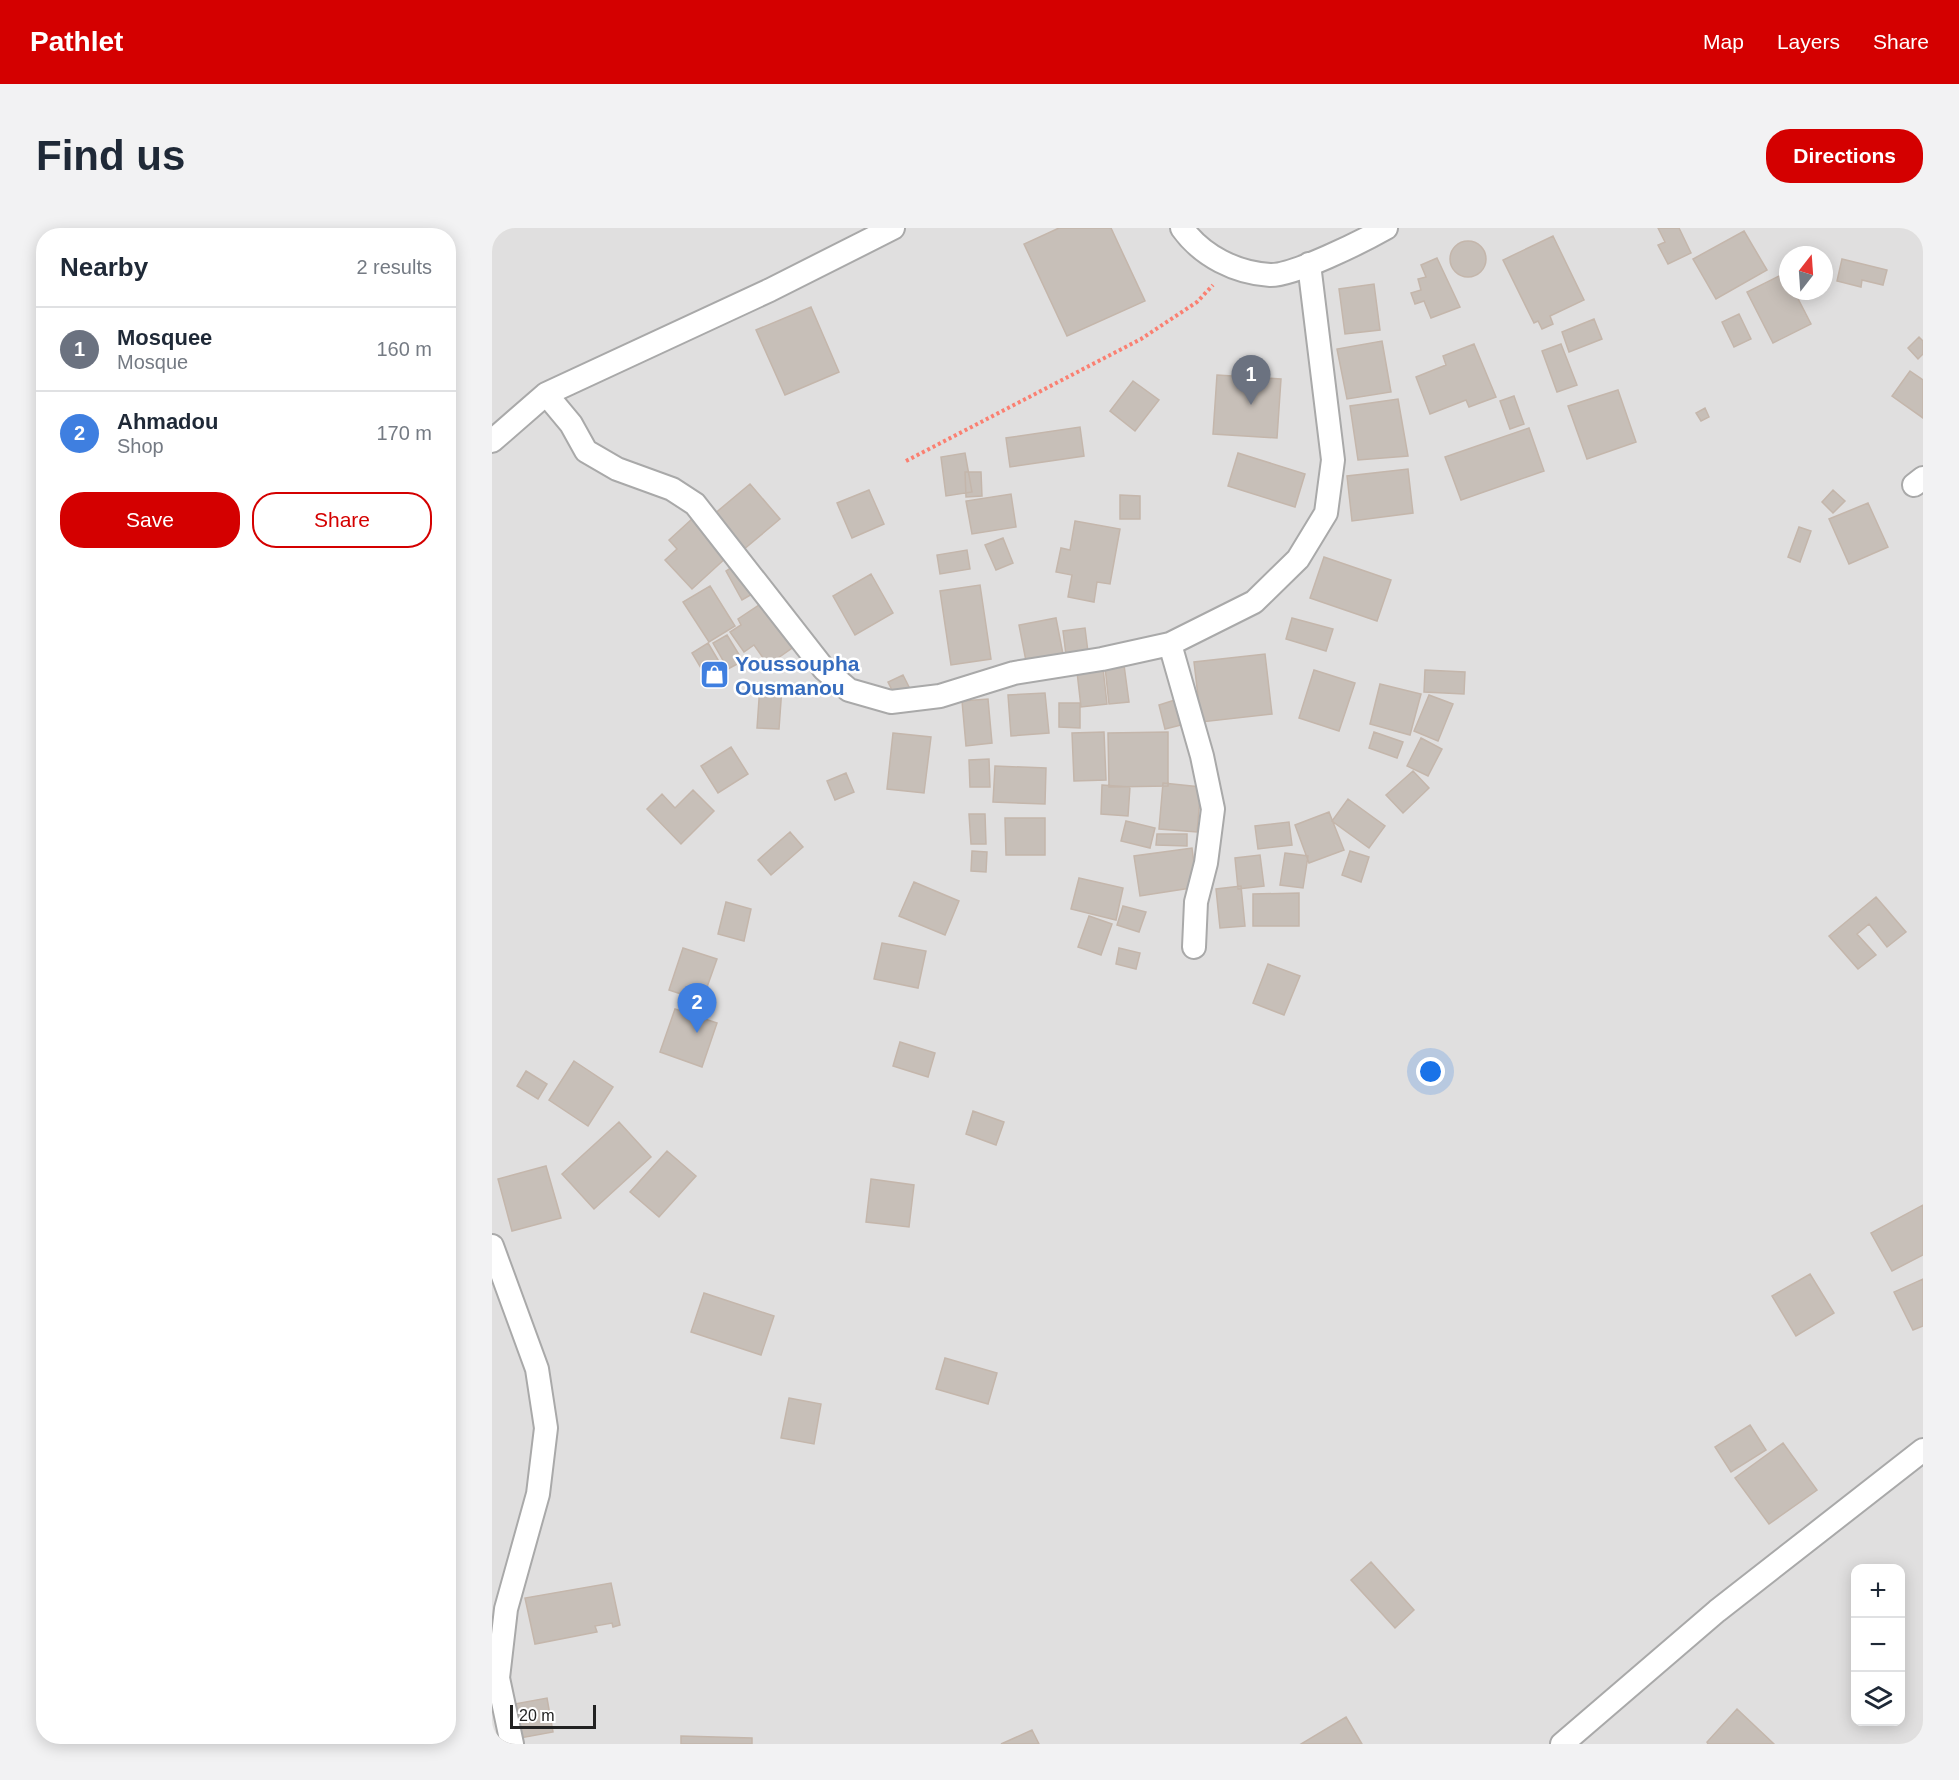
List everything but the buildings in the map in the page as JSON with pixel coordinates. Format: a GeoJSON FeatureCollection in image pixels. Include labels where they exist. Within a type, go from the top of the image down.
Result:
{"type":"FeatureCollection","features":[{"type":"Feature","properties":{"kind":"street"},"geometry":{"type":"LineString","coordinates":[[492,441],[546,394],[770,290],[893,228]]}},
{"type":"Feature","properties":{"kind":"street"},"geometry":{"type":"LineString","coordinates":[[1182,228],[1205,252],[1230,267],[1271,275],[1310,264],[1386,228]]}},
{"type":"Feature","properties":{"kind":"street"},"geometry":{"type":"LineString","coordinates":[[546,394],[571,424],[586,451],[617,469],[672,489],[695,504],[824,669],[849,690],[891,702],[940,696],[1014,673],[1102,659],[1170,644],[1254,602],[1298,559],[1326,513],[1333,460],[1310,264]]}},
{"type":"Feature","properties":{"kind":"street"},"geometry":{"type":"LineString","coordinates":[[1170,644],[1202,756],[1213,809],[1206,863],[1196,902],[1194,947]]}},
{"type":"Feature","properties":{"kind":"street"},"geometry":{"type":"LineString","coordinates":[[492,1246],[537,1369],[546,1428],[538,1494],[506,1610],[498,1678],[512,1744]]}},
{"type":"Feature","properties":{"kind":"street"},"geometry":{"type":"LineString","coordinates":[[1562,1744],[1717,1611],[1923,1450]]}},
{"type":"Feature","properties":{"kind":"path"},"geometry":{"type":"LineString","coordinates":[[906,461],[1141,339],[1197,302],[1230,267]]}},
{"type":"Feature","properties":{"kind":"shaded area"},"geometry":{"type":"Polygon","coordinates":[[[492,228],[1923,228],[1923,1744],[492,1744],[492,228]]]}},
{"type":"Feature","properties":{"kind":"place","name":"Mosquee"},"geometry":{"type":"Point","coordinates":[1251,405]}},
{"type":"Feature","properties":{"kind":"place","name":"Youssoupha Ousmanou"},"geometry":{"type":"Point","coordinates":[714,675]}},
{"type":"Feature","properties":{"kind":"place","name":"Ahmadou"},"geometry":{"type":"Point","coordinates":[697,1033]}}]}
